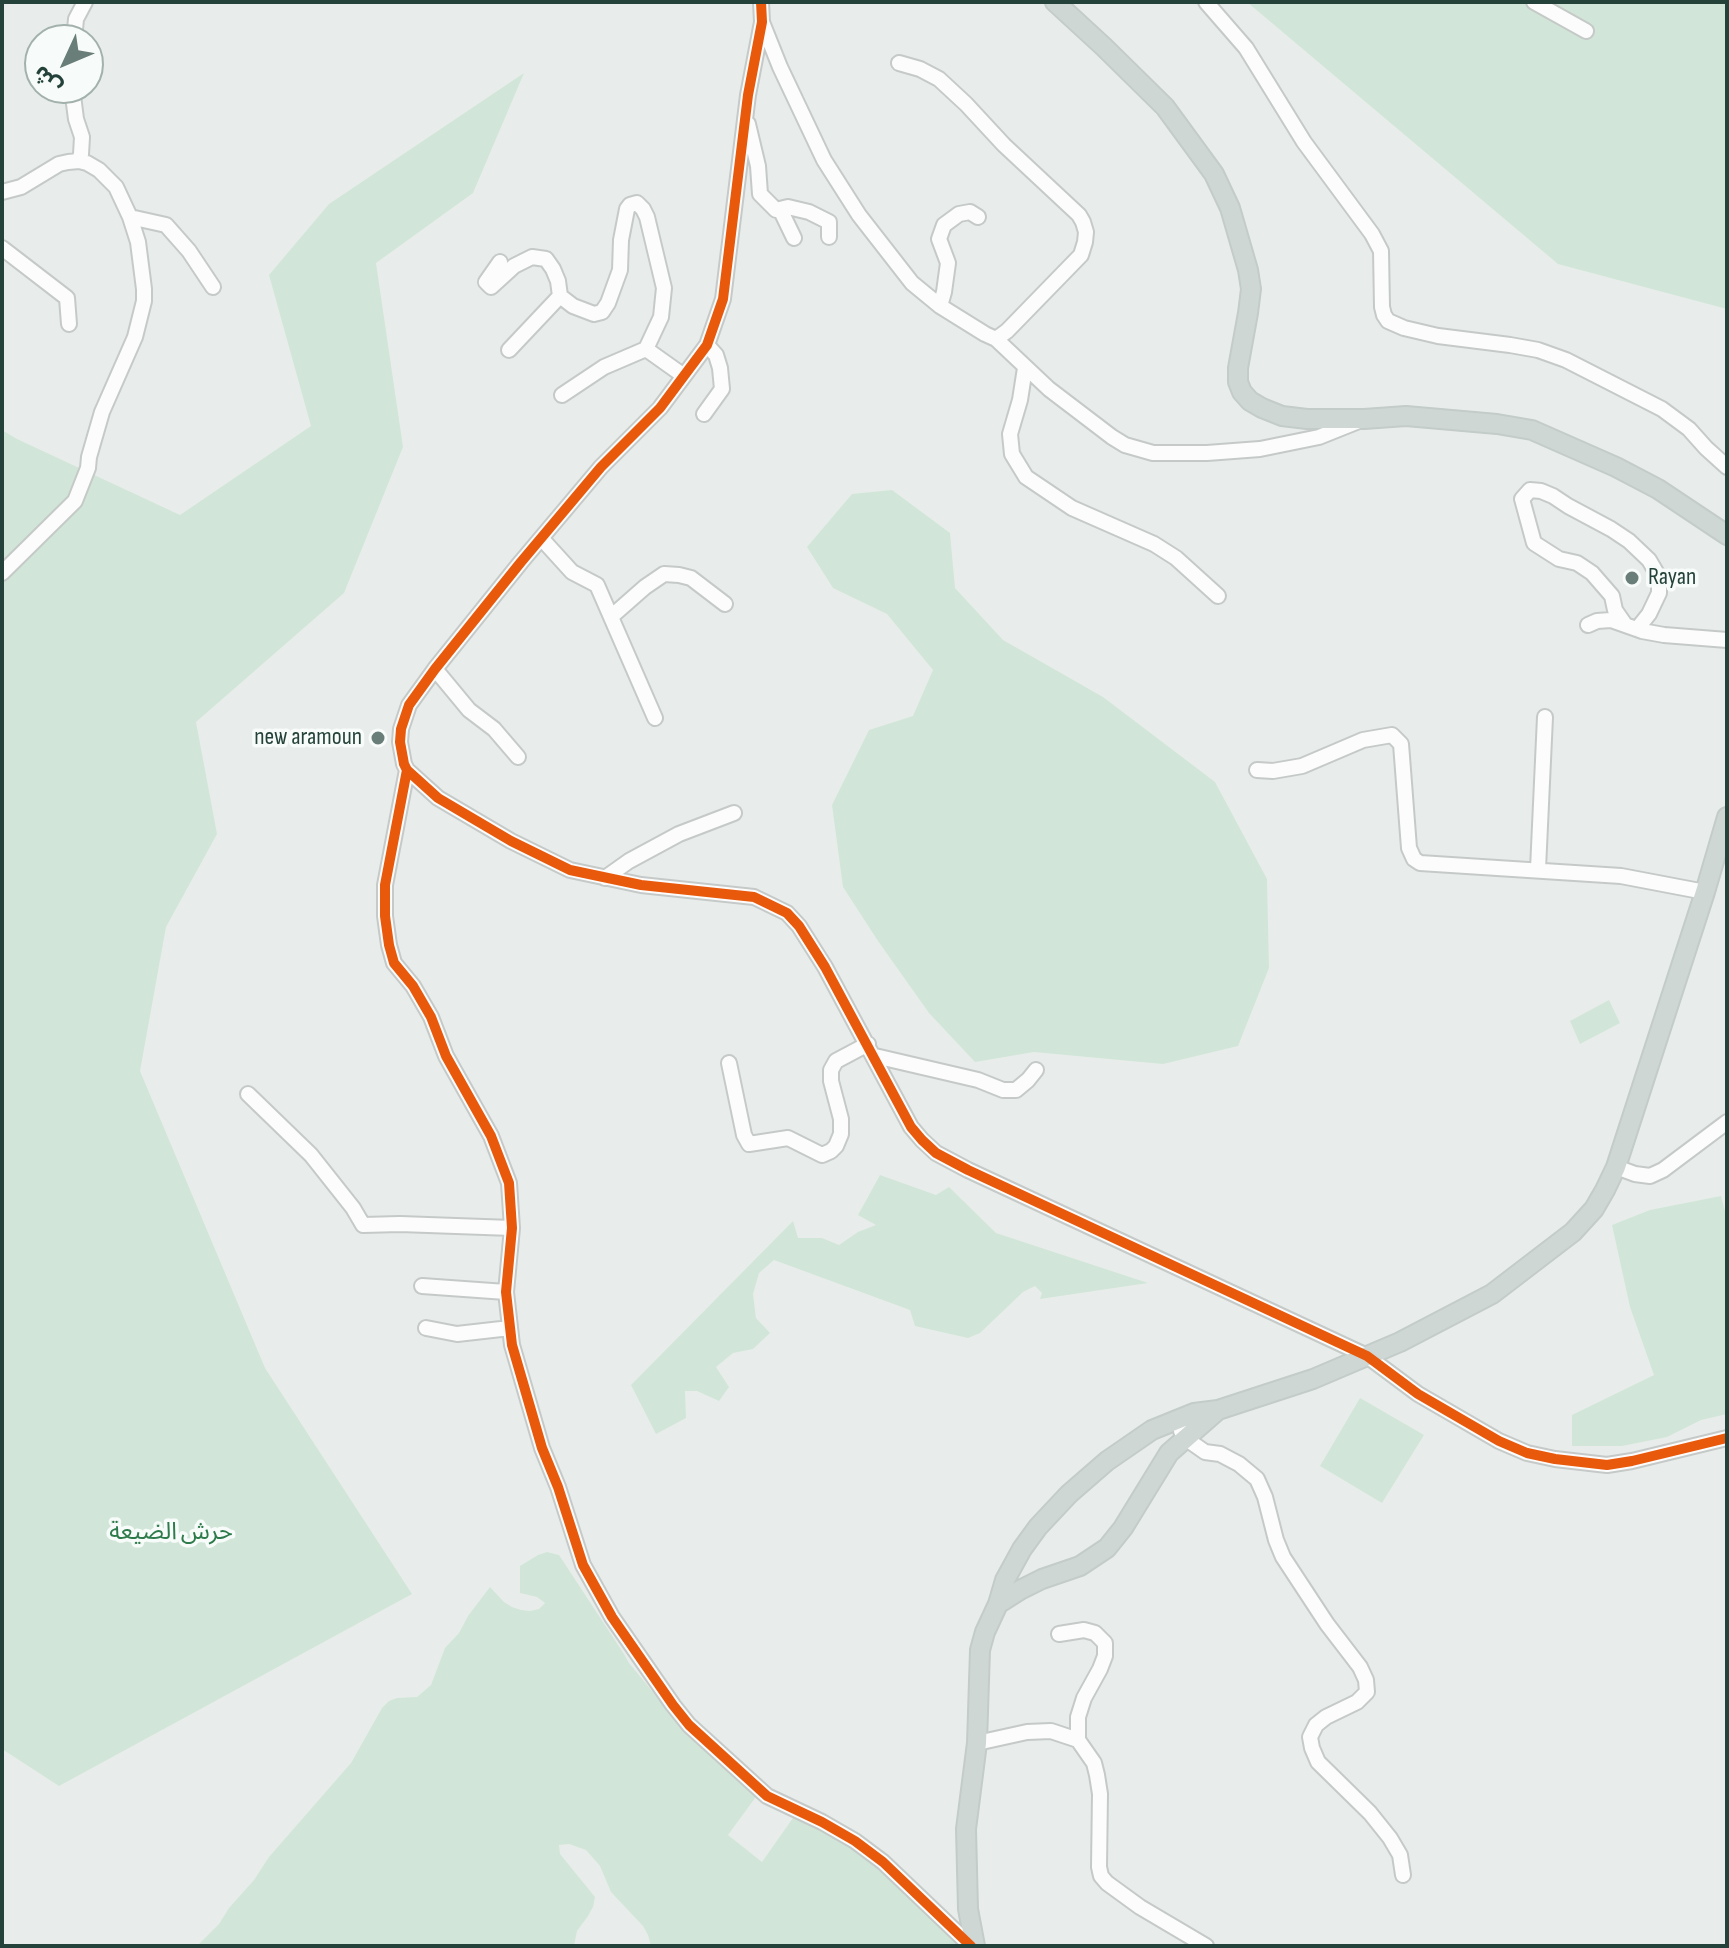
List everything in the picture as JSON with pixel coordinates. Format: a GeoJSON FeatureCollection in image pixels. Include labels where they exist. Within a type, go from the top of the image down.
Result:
{"type":"FeatureCollection","features":[{"type":"Feature","properties":{"kind":"main road"},"geometry":{"type":"LineString","coordinates":[[1055,2],[1165,107],[1214,174],[1230,208],[1248,270],[1251,289],[1238,382],[1250,401],[1282,416],[1307,419],[1406,416],[1532,430],[1658,489],[1727,535]]}},
{"type":"Feature","properties":{"kind":"main road"},"geometry":{"type":"LineString","coordinates":[[973,1946],[968,1909],[966,1829],[977,1743],[980,1650],[1005,1580],[1022,1549],[1069,1494],[1091,1474],[1152,1430],[1194,1413],[1218,1410],[1313,1379],[1400,1342],[1492,1294],[1573,1232],[1594,1209],[1616,1167],[1727,817]]}},
{"type":"Feature","properties":{"kind":"main road"},"geometry":{"type":"LineString","coordinates":[[998,1604],[1042,1579],[1080,1566],[1107,1548],[1123,1528],[1169,1453],[1218,1410]]}},
{"type":"Feature","properties":{"kind":"main road"},"geometry":{"type":"LineString","coordinates":[[1152,1430],[1169,1453]]}},
{"type":"Feature","properties":{"kind":"street"},"geometry":{"type":"LineString","coordinates":[[761,2],[762,22],[745,116],[723,299],[707,345],[660,408],[601,467],[521,562],[409,705],[400,742],[407,770],[438,798],[511,841],[570,870],[669,889],[754,897],[787,913],[825,967],[911,1127],[936,1153],[1367,1356],[1418,1394],[1499,1441],[1527,1453],[1607,1465],[1727,1438]]}},
{"type":"Feature","properties":{"kind":"street"},"geometry":{"type":"LineString","coordinates":[[1206,2],[1246,48],[1304,142],[1372,234],[1381,251],[1382,307],[1388,321],[1438,336],[1538,350],[1566,360],[1662,409],[1689,429],[1727,467]]}},
{"type":"Feature","properties":{"kind":"street"},"geometry":{"type":"LineString","coordinates":[[1534,2],[1586,31]]}},
{"type":"Feature","properties":{"kind":"street"},"geometry":{"type":"LineString","coordinates":[[762,22],[824,160],[859,215],[912,283],[940,306],[996,339],[1025,368],[1112,437],[1125,445],[1153,453],[1207,453],[1260,449],[1319,437],[1364,419]]}},
{"type":"Feature","properties":{"kind":"street"},"geometry":{"type":"LineString","coordinates":[[899,63],[939,79],[1083,222],[1086,232],[1081,255],[996,339]]}},
{"type":"Feature","properties":{"kind":"street"},"geometry":{"type":"LineString","coordinates":[[74,104],[82,137],[79,161]]}},
{"type":"Feature","properties":{"kind":"street"},"geometry":{"type":"LineString","coordinates":[[745,116],[758,166],[760,194],[776,210],[788,207],[809,212],[829,222],[829,237]]}},
{"type":"Feature","properties":{"kind":"street"},"geometry":{"type":"LineString","coordinates":[[2,192],[21,187],[59,164],[79,161],[99,170],[116,187],[130,217],[138,242],[144,289],[135,337],[102,412],[75,501],[2,573]]}},
{"type":"Feature","properties":{"kind":"street"},"geometry":{"type":"LineString","coordinates":[[500,262],[486,282],[491,287],[514,266],[532,257],[546,259],[558,281],[560,296],[583,310],[594,314],[602,312],[620,270],[621,240],[627,209],[637,203],[647,217],[664,288],[661,317],[646,349],[604,367],[562,395]]}},
{"type":"Feature","properties":{"kind":"street"},"geometry":{"type":"LineString","coordinates":[[780,209],[794,238]]}},
{"type":"Feature","properties":{"kind":"street"},"geometry":{"type":"LineString","coordinates":[[940,306],[948,263],[939,239],[944,225],[959,214],[970,212],[978,217]]}},
{"type":"Feature","properties":{"kind":"street"},"geometry":{"type":"LineString","coordinates":[[130,217],[166,225],[189,251],[213,287]]}},
{"type":"Feature","properties":{"kind":"street"},"geometry":{"type":"LineString","coordinates":[[2,248],[67,298],[69,324]]}},
{"type":"Feature","properties":{"kind":"street"},"geometry":{"type":"LineString","coordinates":[[509,350],[560,296]]}},
{"type":"Feature","properties":{"kind":"street"},"geometry":{"type":"LineString","coordinates":[[704,414],[722,389],[716,355],[707,345]]}},
{"type":"Feature","properties":{"kind":"street"},"geometry":{"type":"LineString","coordinates":[[646,349],[684,376]]}},
{"type":"Feature","properties":{"kind":"street"},"geometry":{"type":"LineString","coordinates":[[1025,368],[1010,434],[1012,454],[1026,477],[1072,508],[1154,544],[1176,558],[1218,596]]}},
{"type":"Feature","properties":{"kind":"street"},"geometry":{"type":"LineString","coordinates":[[1530,490],[1553,496],[1611,529],[1649,560],[1659,577],[1659,593],[1649,614],[1631,626],[1615,610],[1612,596],[1592,573],[1577,563],[1559,559],[1534,543],[1522,499],[1530,490]]}},
{"type":"Feature","properties":{"kind":"street"},"geometry":{"type":"LineString","coordinates":[[542,539],[572,572],[597,585],[655,718]]}},
{"type":"Feature","properties":{"kind":"street"},"geometry":{"type":"LineString","coordinates":[[612,616],[664,574],[691,578],[725,604]]}},
{"type":"Feature","properties":{"kind":"street"},"geometry":{"type":"LineString","coordinates":[[1588,625],[1611,620],[1664,635],[1727,640]]}},
{"type":"Feature","properties":{"kind":"street"},"geometry":{"type":"LineString","coordinates":[[435,669],[469,710],[494,729],[518,757]]}},
{"type":"Feature","properties":{"kind":"street"},"geometry":{"type":"LineString","coordinates":[[1538,869],[1545,717]]}},
{"type":"Feature","properties":{"kind":"street"},"geometry":{"type":"LineString","coordinates":[[1257,770],[1273,771],[1302,766],[1363,740],[1392,735],[1401,744],[1409,848],[1414,859],[1427,864],[1621,876],[1705,892]]}},
{"type":"Feature","properties":{"kind":"street"},"geometry":{"type":"LineString","coordinates":[[407,770],[385,885],[389,945],[394,963],[422,999],[446,1056],[491,1136],[509,1183],[512,1228],[506,1292],[512,1345],[542,1448],[583,1565],[612,1617],[689,1725],[772,1800],[822,1822],[883,1862],[973,1946]]}},
{"type":"Feature","properties":{"kind":"street"},"geometry":{"type":"LineString","coordinates":[[605,878],[679,834],[734,813]]}},
{"type":"Feature","properties":{"kind":"street"},"geometry":{"type":"LineString","coordinates":[[729,1063],[744,1135],[749,1144],[788,1138],[822,1155],[836,1146],[841,1134],[841,1119],[831,1081],[831,1070],[836,1061],[871,1050],[1003,1090],[1016,1090],[1036,1070]]}},
{"type":"Feature","properties":{"kind":"street"},"geometry":{"type":"LineString","coordinates":[[248,1094],[311,1155],[363,1225],[512,1228]]}},
{"type":"Feature","properties":{"kind":"street"},"geometry":{"type":"LineString","coordinates":[[1616,1167],[1650,1176],[1663,1170],[1727,1122]]}},
{"type":"Feature","properties":{"kind":"street"},"geometry":{"type":"LineString","coordinates":[[422,1286],[506,1292]]}},
{"type":"Feature","properties":{"kind":"street"},"geometry":{"type":"LineString","coordinates":[[426,1328],[457,1334],[510,1328]]}},
{"type":"Feature","properties":{"kind":"street"},"geometry":{"type":"LineString","coordinates":[[1175,1420],[1185,1438],[1205,1452],[1220,1454],[1239,1464],[1257,1479],[1283,1557],[1360,1667],[1367,1692],[1357,1702],[1316,1725],[1310,1737],[1312,1748],[1318,1762],[1370,1813],[1390,1838],[1400,1855],[1403,1875]]}},
{"type":"Feature","properties":{"kind":"street"},"geometry":{"type":"LineString","coordinates":[[1059,1634],[1084,1630],[1095,1633],[1105,1643],[1105,1656],[1078,1717],[1078,1740]]}},
{"type":"Feature","properties":{"kind":"street"},"geometry":{"type":"LineString","coordinates":[[977,1743],[1027,1732],[1051,1731],[1078,1740],[1094,1763],[1097,1775],[1101,1876],[1140,1907],[1206,1946]]}},
{"type":"Feature","properties":{"kind":"green space"},"geometry":{"type":"Polygon","coordinates":[[[1247,2],[1727,2],[1727,309],[1558,264],[1247,2]]]}},
{"type":"Feature","properties":{"kind":"green space","name":"حرش الضيعة"},"geometry":{"type":"Polygon","coordinates":[[[524,73],[473,193],[376,263],[403,447],[344,593],[196,722],[217,834],[166,927],[140,1071],[265,1368],[412,1594],[59,1786],[2,1749],[2,430],[180,515],[311,426],[269,275],[329,204],[524,73]]]}},
{"type":"Feature","properties":{"kind":"green space"},"geometry":{"type":"Polygon","coordinates":[[[892,490],[950,533],[955,588],[1003,640],[1103,697],[1215,782],[1267,879],[1269,968],[1238,1046],[1163,1064],[1034,1052],[975,1062],[929,1013],[843,887],[832,805],[869,730],[913,716],[933,670],[887,614],[833,588],[807,547],[852,494],[892,490]]]}},
{"type":"Feature","properties":{"kind":"green space"},"geometry":{"type":"Polygon","coordinates":[[[1609,1000],[1620,1023],[1580,1044],[1570,1021],[1609,1000]]]}},
{"type":"Feature","properties":{"kind":"green space"},"geometry":{"type":"Polygon","coordinates":[[[880,1175],[936,1195],[949,1187],[996,1233],[1148,1283],[1040,1299],[1042,1293],[1035,1286],[1023,1292],[980,1333],[968,1338],[915,1326],[910,1310],[774,1260],[759,1273],[753,1294],[756,1318],[770,1333],[753,1349],[733,1353],[716,1367],[729,1387],[719,1401],[697,1391],[685,1391],[686,1418],[656,1434],[631,1385],[793,1221],[798,1238],[822,1238],[839,1245],[858,1232],[876,1225],[858,1215],[880,1175]]]}},
{"type":"Feature","properties":{"kind":"green space"},"geometry":{"type":"Polygon","coordinates":[[[1721,1196],[1727,1219],[1727,1414],[1701,1420],[1667,1437],[1622,1446],[1572,1446],[1572,1415],[1654,1375],[1630,1307],[1612,1225],[1650,1210],[1721,1196]]]}},
{"type":"Feature","properties":{"kind":"green space"},"geometry":{"type":"Polygon","coordinates":[[[1360,1398],[1424,1435],[1382,1503],[1320,1466],[1360,1398]]]}},
{"type":"Feature","properties":{"kind":"green space"},"geometry":{"type":"Polygon","coordinates":[[[547,1552],[559,1555],[629,1663],[689,1736],[758,1794],[728,1835],[762,1862],[795,1815],[880,1863],[966,1946],[651,1946],[643,1926],[611,1892],[600,1866],[586,1850],[569,1844],[559,1845],[560,1854],[595,1897],[593,1907],[577,1931],[574,1946],[197,1946],[219,1924],[269,1857],[351,1763],[382,1708],[397,1698],[417,1697],[431,1685],[445,1648],[490,1587],[504,1602],[521,1610],[539,1609],[545,1603],[537,1597],[520,1593],[520,1566],[547,1552]]]}},
{"type":"Feature","properties":{"kind":"cycle path"},"geometry":{"type":"LineString","coordinates":[[761,2],[762,22],[748,95],[723,299],[707,345],[660,408],[601,467],[521,562],[409,705],[400,742],[407,770],[438,798],[511,841],[570,870],[641,885],[754,897],[787,913],[825,967],[911,1127],[936,1153],[1367,1356],[1418,1394],[1499,1441],[1527,1453],[1607,1465],[1727,1438]]}},
{"type":"Feature","properties":{"kind":"cycle path"},"geometry":{"type":"LineString","coordinates":[[407,770],[385,885],[389,945],[394,963],[413,986],[431,1017],[446,1056],[491,1136],[509,1183],[512,1228],[506,1292],[512,1345],[542,1448],[583,1565],[612,1617],[689,1725],[767,1796],[822,1822],[883,1862],[971,1946]]}},
{"type":"Feature","properties":{"kind":"place","name":"Rayan"},"geometry":{"type":"Point","coordinates":[1632,578]}},
{"type":"Feature","properties":{"kind":"place","name":"new aramoun"},"geometry":{"type":"Point","coordinates":[378,738]}}]}
